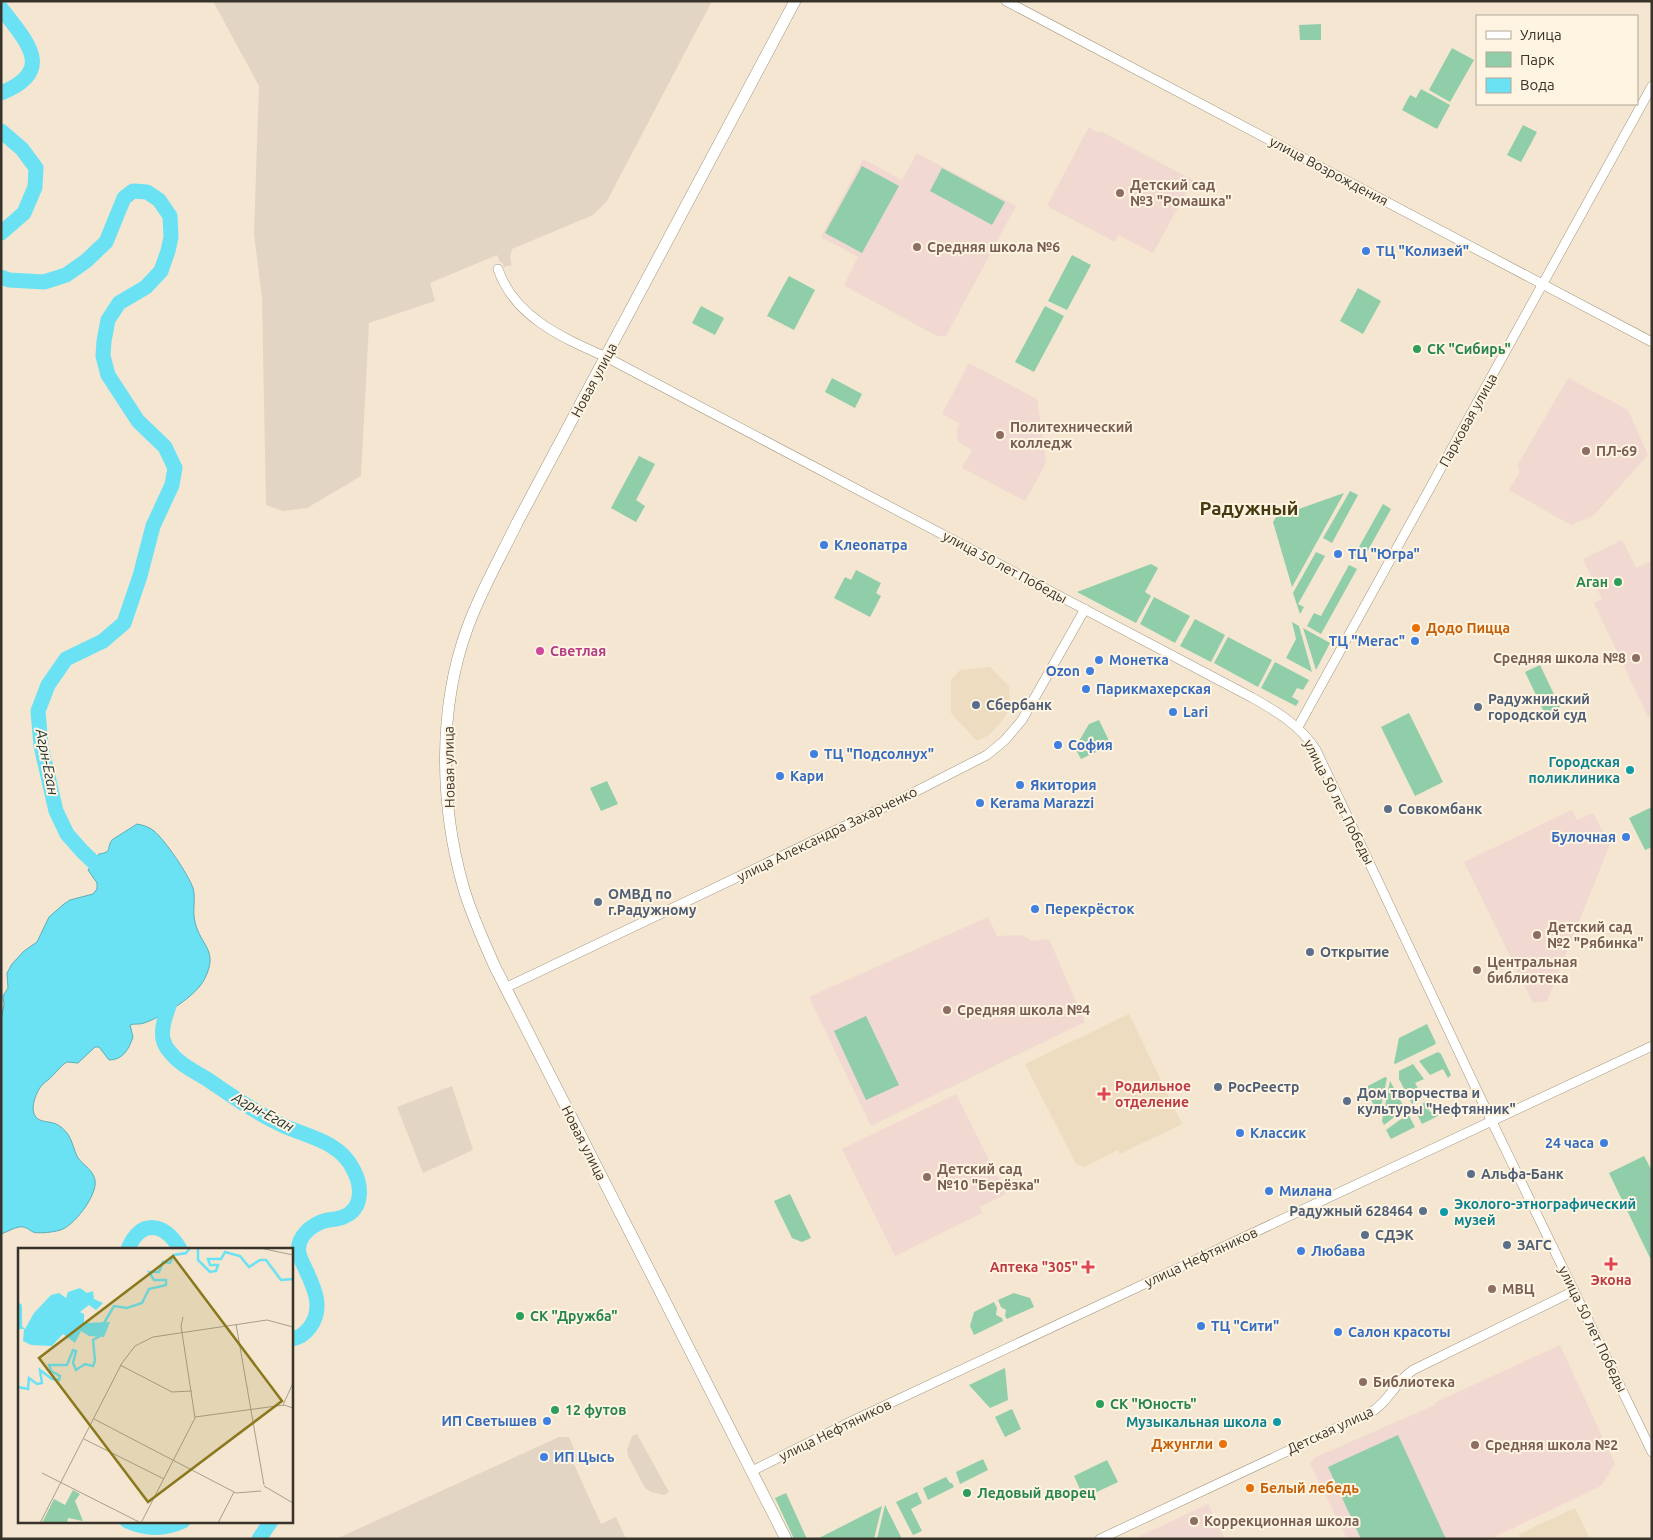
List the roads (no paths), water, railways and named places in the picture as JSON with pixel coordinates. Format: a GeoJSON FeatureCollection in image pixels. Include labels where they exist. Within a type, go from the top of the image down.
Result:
{"type":"FeatureCollection","features":[{"type":"Feature","properties":{"kind":"street","name":"Новая улица"},"geometry":{"type":"LineString","coordinates":[[786,1539],[505,988],[472,913],[463,886],[452,838],[446,777],[448,719],[453,685],[466,631],[479,599],[795,1]]}},
{"type":"Feature","properties":{"kind":"street","name":"улица Возрождения"},"geometry":{"type":"LineString","coordinates":[[1006,1],[1652,342]]}},
{"type":"Feature","properties":{"kind":"street","name":"Парковая улица"},"geometry":{"type":"LineString","coordinates":[[1298,727],[1652,86]]}},
{"type":"Feature","properties":{"kind":"street","name":"улица 50 лет Победы"},"geometry":{"type":"LineString","coordinates":[[498,269],[509,292],[538,322],[562,336],[606,357],[1085,609],[1269,707],[1298,727],[1316,750],[1652,1452]]}},
{"type":"Feature","properties":{"kind":"street","name":"улица Александра Захарченко"},"geometry":{"type":"LineString","coordinates":[[505,988],[890,804],[986,755],[1005,740],[1022,720],[1085,609]]}},
{"type":"Feature","properties":{"kind":"street","name":"улица Нефтяников"},"geometry":{"type":"LineString","coordinates":[[752,1470],[1652,1046]]}},
{"type":"Feature","properties":{"kind":"street","name":"Детская улица"},"geometry":{"type":"LineString","coordinates":[[1100,1539],[1373,1411],[1384,1402],[1400,1380],[1413,1370],[1574,1290]]}},
{"type":"Feature","properties":{"kind":"water"},"geometry":{"type":"Polygon","coordinates":[[[137,824],[150,828],[159,835],[176,858],[193,888],[195,922],[209,954],[209,968],[201,985],[187,999],[151,1020],[142,1024],[130,1025],[133,1037],[130,1046],[122,1056],[109,1060],[99,1047],[95,1047],[78,1063],[65,1063],[42,1085],[35,1099],[34,1114],[41,1121],[63,1128],[79,1159],[93,1174],[94,1190],[80,1214],[63,1229],[39,1233],[21,1227],[1,1234],[1,1019],[4,1005],[3,996],[8,988],[7,973],[12,964],[24,951],[37,942],[49,917],[70,900],[93,894],[97,889],[97,883],[88,870],[99,854],[108,851],[112,840],[137,824]]]}},
{"type":"Feature","properties":{"kind":"waterway","name":"Агрн-Еган"},"geometry":{"type":"LineString","coordinates":[[1,8],[27,44],[32,65],[28,75],[18,84],[1,93]]}},
{"type":"Feature","properties":{"kind":"waterway","name":"Агрн-Еган"},"geometry":{"type":"LineString","coordinates":[[1,131],[22,149],[36,168],[35,187],[24,213],[1,233]]}},
{"type":"Feature","properties":{"kind":"waterway","name":"Агрн-Еган"},"geometry":{"type":"LineString","coordinates":[[1,277],[9,280],[44,282],[66,275],[86,261],[106,242],[124,198],[133,191],[147,192],[159,200],[170,216],[171,237],[161,271],[146,287],[119,303],[108,320],[103,356],[108,375],[138,421],[165,447],[175,468],[172,485],[153,526],[140,576],[124,623],[103,641],[66,659],[48,685],[38,711],[41,746],[56,811],[67,834],[107,875]]}},
{"type":"Feature","properties":{"kind":"waterway","name":"Агрн-Еган"},"geometry":{"type":"LineString","coordinates":[[174,991],[162,1033],[165,1044],[174,1056],[187,1067],[264,1116],[332,1146],[347,1160],[356,1175],[359,1196],[355,1208],[343,1217],[324,1221],[316,1225],[307,1231],[300,1240],[300,1257],[315,1292],[317,1309],[315,1318],[304,1334],[292,1339]]}},
{"type":"Feature","properties":{"kind":"waterway","name":"Агрн-Еган"},"geometry":{"type":"LineString","coordinates":[[128,1248],[139,1233],[153,1228],[167,1233],[179,1248]]}},
{"type":"Feature","properties":{"kind":"waterway","name":"Агрн-Еган"},"geometry":{"type":"LineString","coordinates":[[130,1522],[148,1527],[169,1526],[181,1522]]}},
{"type":"Feature","properties":{"kind":"waterway","name":"Агрн-Еган"},"geometry":{"type":"LineString","coordinates":[[259,1539],[270,1522]]}},
{"type":"Feature","properties":{"kind":"place","name":"Детский сад №3 \"Ромашка\""},"geometry":{"type":"Point","coordinates":[1120,193]}},
{"type":"Feature","properties":{"kind":"place","name":"Средняя школа №6"},"geometry":{"type":"Point","coordinates":[917,247]}},
{"type":"Feature","properties":{"kind":"place","name":"ТЦ \"Колизей\""},"geometry":{"type":"Point","coordinates":[1366,251]}},
{"type":"Feature","properties":{"kind":"place","name":"СК \"Сибирь\""},"geometry":{"type":"Point","coordinates":[1417,349]}},
{"type":"Feature","properties":{"kind":"place","name":"Политехнический колледж"},"geometry":{"type":"Point","coordinates":[1000,435]}},
{"type":"Feature","properties":{"kind":"place","name":"ПЛ-69"},"geometry":{"type":"Point","coordinates":[1586,451]}},
{"type":"Feature","properties":{"kind":"place","name":"Клеопатра"},"geometry":{"type":"Point","coordinates":[824,545]}},
{"type":"Feature","properties":{"kind":"place","name":"ТЦ \"Югра\""},"geometry":{"type":"Point","coordinates":[1338,554]}},
{"type":"Feature","properties":{"kind":"place","name":"Аган"},"geometry":{"type":"Point","coordinates":[1618,582]}},
{"type":"Feature","properties":{"kind":"place","name":"Додо Пицца"},"geometry":{"type":"Point","coordinates":[1416,628]}},
{"type":"Feature","properties":{"kind":"place","name":"ТЦ \"Мегас\""},"geometry":{"type":"Point","coordinates":[1415,641]}},
{"type":"Feature","properties":{"kind":"place","name":"Светлая"},"geometry":{"type":"Point","coordinates":[540,651]}},
{"type":"Feature","properties":{"kind":"place","name":"Средняя школа №8"},"geometry":{"type":"Point","coordinates":[1636,658]}},
{"type":"Feature","properties":{"kind":"place","name":"Монетка"},"geometry":{"type":"Point","coordinates":[1099,660]}},
{"type":"Feature","properties":{"kind":"place","name":"Ozon"},"geometry":{"type":"Point","coordinates":[1090,671]}},
{"type":"Feature","properties":{"kind":"place","name":"Парикмахерская"},"geometry":{"type":"Point","coordinates":[1086,689]}},
{"type":"Feature","properties":{"kind":"place","name":"Сбербанк"},"geometry":{"type":"Point","coordinates":[976,705]}},
{"type":"Feature","properties":{"kind":"place","name":"Радужнинский городской суд"},"geometry":{"type":"Point","coordinates":[1478,707]}},
{"type":"Feature","properties":{"kind":"place","name":"Lari"},"geometry":{"type":"Point","coordinates":[1173,712]}},
{"type":"Feature","properties":{"kind":"place","name":"София"},"geometry":{"type":"Point","coordinates":[1058,745]}},
{"type":"Feature","properties":{"kind":"place","name":"ТЦ \"Подсолнух\""},"geometry":{"type":"Point","coordinates":[814,754]}},
{"type":"Feature","properties":{"kind":"place","name":"Городская поликлиника"},"geometry":{"type":"Point","coordinates":[1630,770]}},
{"type":"Feature","properties":{"kind":"place","name":"Кари"},"geometry":{"type":"Point","coordinates":[780,776]}},
{"type":"Feature","properties":{"kind":"place","name":"Якитория"},"geometry":{"type":"Point","coordinates":[1020,785]}},
{"type":"Feature","properties":{"kind":"place","name":"Kerama Marazzi"},"geometry":{"type":"Point","coordinates":[980,803]}},
{"type":"Feature","properties":{"kind":"place","name":"Совкомбанк"},"geometry":{"type":"Point","coordinates":[1388,809]}},
{"type":"Feature","properties":{"kind":"place","name":"Булочная"},"geometry":{"type":"Point","coordinates":[1626,837]}},
{"type":"Feature","properties":{"kind":"place","name":"ОМВД по г.Радужному"},"geometry":{"type":"Point","coordinates":[598,902]}},
{"type":"Feature","properties":{"kind":"place","name":"Перекрёсток"},"geometry":{"type":"Point","coordinates":[1035,909]}},
{"type":"Feature","properties":{"kind":"place","name":"Детский сад №2 \"Рябинка\""},"geometry":{"type":"Point","coordinates":[1537,935]}},
{"type":"Feature","properties":{"kind":"place","name":"Открытие"},"geometry":{"type":"Point","coordinates":[1310,952]}},
{"type":"Feature","properties":{"kind":"place","name":"Центральная библиотека"},"geometry":{"type":"Point","coordinates":[1477,970]}},
{"type":"Feature","properties":{"kind":"place","name":"Средняя школа №4"},"geometry":{"type":"Point","coordinates":[947,1010]}},
{"type":"Feature","properties":{"kind":"place","name":"РосРеестр"},"geometry":{"type":"Point","coordinates":[1218,1087]}},
{"type":"Feature","properties":{"kind":"place","name":"Родильное отделение"},"geometry":{"type":"Point","coordinates":[1104,1094]}},
{"type":"Feature","properties":{"kind":"place","name":"Дом творчества и культуры \"Нефтянник\""},"geometry":{"type":"Point","coordinates":[1347,1101]}},
{"type":"Feature","properties":{"kind":"place","name":"Классик"},"geometry":{"type":"Point","coordinates":[1240,1133]}},
{"type":"Feature","properties":{"kind":"place","name":"24 часа"},"geometry":{"type":"Point","coordinates":[1604,1143]}},
{"type":"Feature","properties":{"kind":"place","name":"Альфа-Банк"},"geometry":{"type":"Point","coordinates":[1471,1174]}},
{"type":"Feature","properties":{"kind":"place","name":"Детский сад №10 \"Берёзка\""},"geometry":{"type":"Point","coordinates":[927,1177]}},
{"type":"Feature","properties":{"kind":"place","name":"Милана"},"geometry":{"type":"Point","coordinates":[1269,1191]}},
{"type":"Feature","properties":{"kind":"place","name":"Радужный 628464"},"geometry":{"type":"Point","coordinates":[1423,1211]}},
{"type":"Feature","properties":{"kind":"place","name":"Эколого-этнографический музей"},"geometry":{"type":"Point","coordinates":[1444,1212]}},
{"type":"Feature","properties":{"kind":"place","name":"СДЭК"},"geometry":{"type":"Point","coordinates":[1365,1235]}},
{"type":"Feature","properties":{"kind":"place","name":"ЗАГС"},"geometry":{"type":"Point","coordinates":[1507,1245]}},
{"type":"Feature","properties":{"kind":"place","name":"Любава"},"geometry":{"type":"Point","coordinates":[1301,1251]}},
{"type":"Feature","properties":{"kind":"place","name":"Экона"},"geometry":{"type":"Point","coordinates":[1611,1264]}},
{"type":"Feature","properties":{"kind":"place","name":"Аптека \"305\""},"geometry":{"type":"Point","coordinates":[1088,1267]}},
{"type":"Feature","properties":{"kind":"place","name":"МВЦ"},"geometry":{"type":"Point","coordinates":[1492,1289]}},
{"type":"Feature","properties":{"kind":"place","name":"СК \"Дружба\""},"geometry":{"type":"Point","coordinates":[520,1316]}},
{"type":"Feature","properties":{"kind":"place","name":"ТЦ \"Сити\""},"geometry":{"type":"Point","coordinates":[1201,1326]}},
{"type":"Feature","properties":{"kind":"place","name":"Салон красоты"},"geometry":{"type":"Point","coordinates":[1338,1332]}},
{"type":"Feature","properties":{"kind":"place","name":"Библиотека"},"geometry":{"type":"Point","coordinates":[1363,1382]}},
{"type":"Feature","properties":{"kind":"place","name":"СК \"Юность\""},"geometry":{"type":"Point","coordinates":[1100,1404]}},
{"type":"Feature","properties":{"kind":"place","name":"12 футов"},"geometry":{"type":"Point","coordinates":[555,1410]}},
{"type":"Feature","properties":{"kind":"place","name":"ИП Светышев"},"geometry":{"type":"Point","coordinates":[547,1421]}},
{"type":"Feature","properties":{"kind":"place","name":"Музыкальная школа"},"geometry":{"type":"Point","coordinates":[1277,1422]}},
{"type":"Feature","properties":{"kind":"place","name":"Джунгли"},"geometry":{"type":"Point","coordinates":[1223,1444]}},
{"type":"Feature","properties":{"kind":"place","name":"Средняя школа №2"},"geometry":{"type":"Point","coordinates":[1475,1445]}},
{"type":"Feature","properties":{"kind":"place","name":"ИП Цысь"},"geometry":{"type":"Point","coordinates":[544,1457]}},
{"type":"Feature","properties":{"kind":"place","name":"Белый лебедь"},"geometry":{"type":"Point","coordinates":[1250,1488]}},
{"type":"Feature","properties":{"kind":"place","name":"Ледовый дворец"},"geometry":{"type":"Point","coordinates":[967,1493]}},
{"type":"Feature","properties":{"kind":"place","name":"Коррекционная школа"},"geometry":{"type":"Point","coordinates":[1194,1521]}},
{"type":"Feature","properties":{"kind":"district","name":"Радужный"},"geometry":{"type":"Point","coordinates":[1249,508]}}]}
